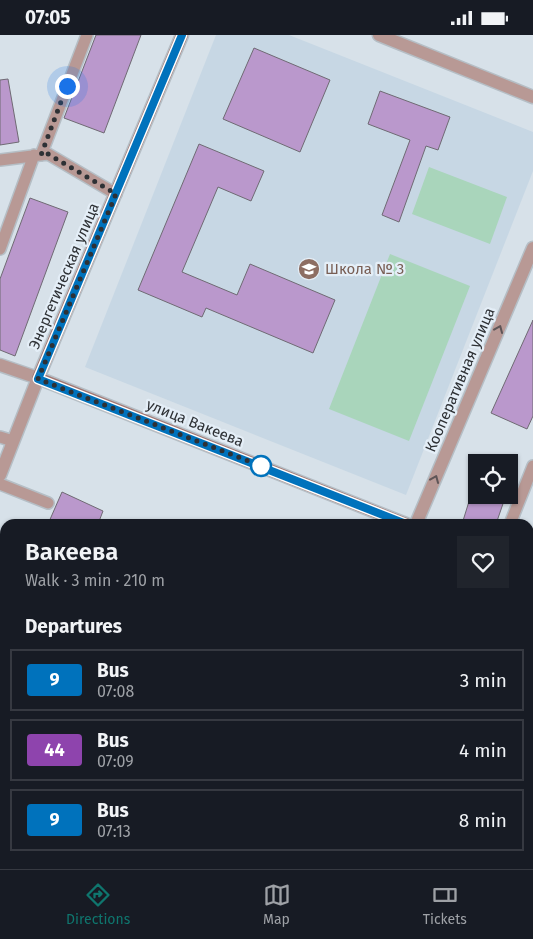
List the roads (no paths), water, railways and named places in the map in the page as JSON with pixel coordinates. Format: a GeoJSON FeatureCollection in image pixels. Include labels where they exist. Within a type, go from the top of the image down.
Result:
{"type":"FeatureCollection","features":[{"type":"Feature","properties":{"kind":"street","name":"Энергетическая улица"},"geometry":{"type":"LineString","coordinates":[[0,475],[38,379],[182,35]]}},
{"type":"Feature","properties":{"kind":"street"},"geometry":{"type":"LineString","coordinates":[[379,35],[533,97]]}},
{"type":"Feature","properties":{"kind":"street","name":"Кооперативная улица"},"geometry":{"type":"LineString","coordinates":[[418,519],[533,248]]}},
{"type":"Feature","properties":{"kind":"street","name":"улица Вакеева"},"geometry":{"type":"LineString","coordinates":[[0,365],[393,519]]}},
{"type":"Feature","properties":{"kind":"lane"},"geometry":{"type":"LineString","coordinates":[[0,249],[87,35]]}},
{"type":"Feature","properties":{"kind":"lane"},"geometry":{"type":"LineString","coordinates":[[0,160],[48,154],[116,194]]}},
{"type":"Feature","properties":{"kind":"lane"},"geometry":{"type":"LineString","coordinates":[[0,437],[13,441]]}},
{"type":"Feature","properties":{"kind":"lane"},"geometry":{"type":"LineString","coordinates":[[512,519],[533,466]]}},
{"type":"Feature","properties":{"kind":"lane"},"geometry":{"type":"LineString","coordinates":[[0,484],[48,503]]}},
{"type":"Feature","properties":{"kind":"place","name":"Школа № 3"},"geometry":{"type":"Point","coordinates":[309,269]}}]}
